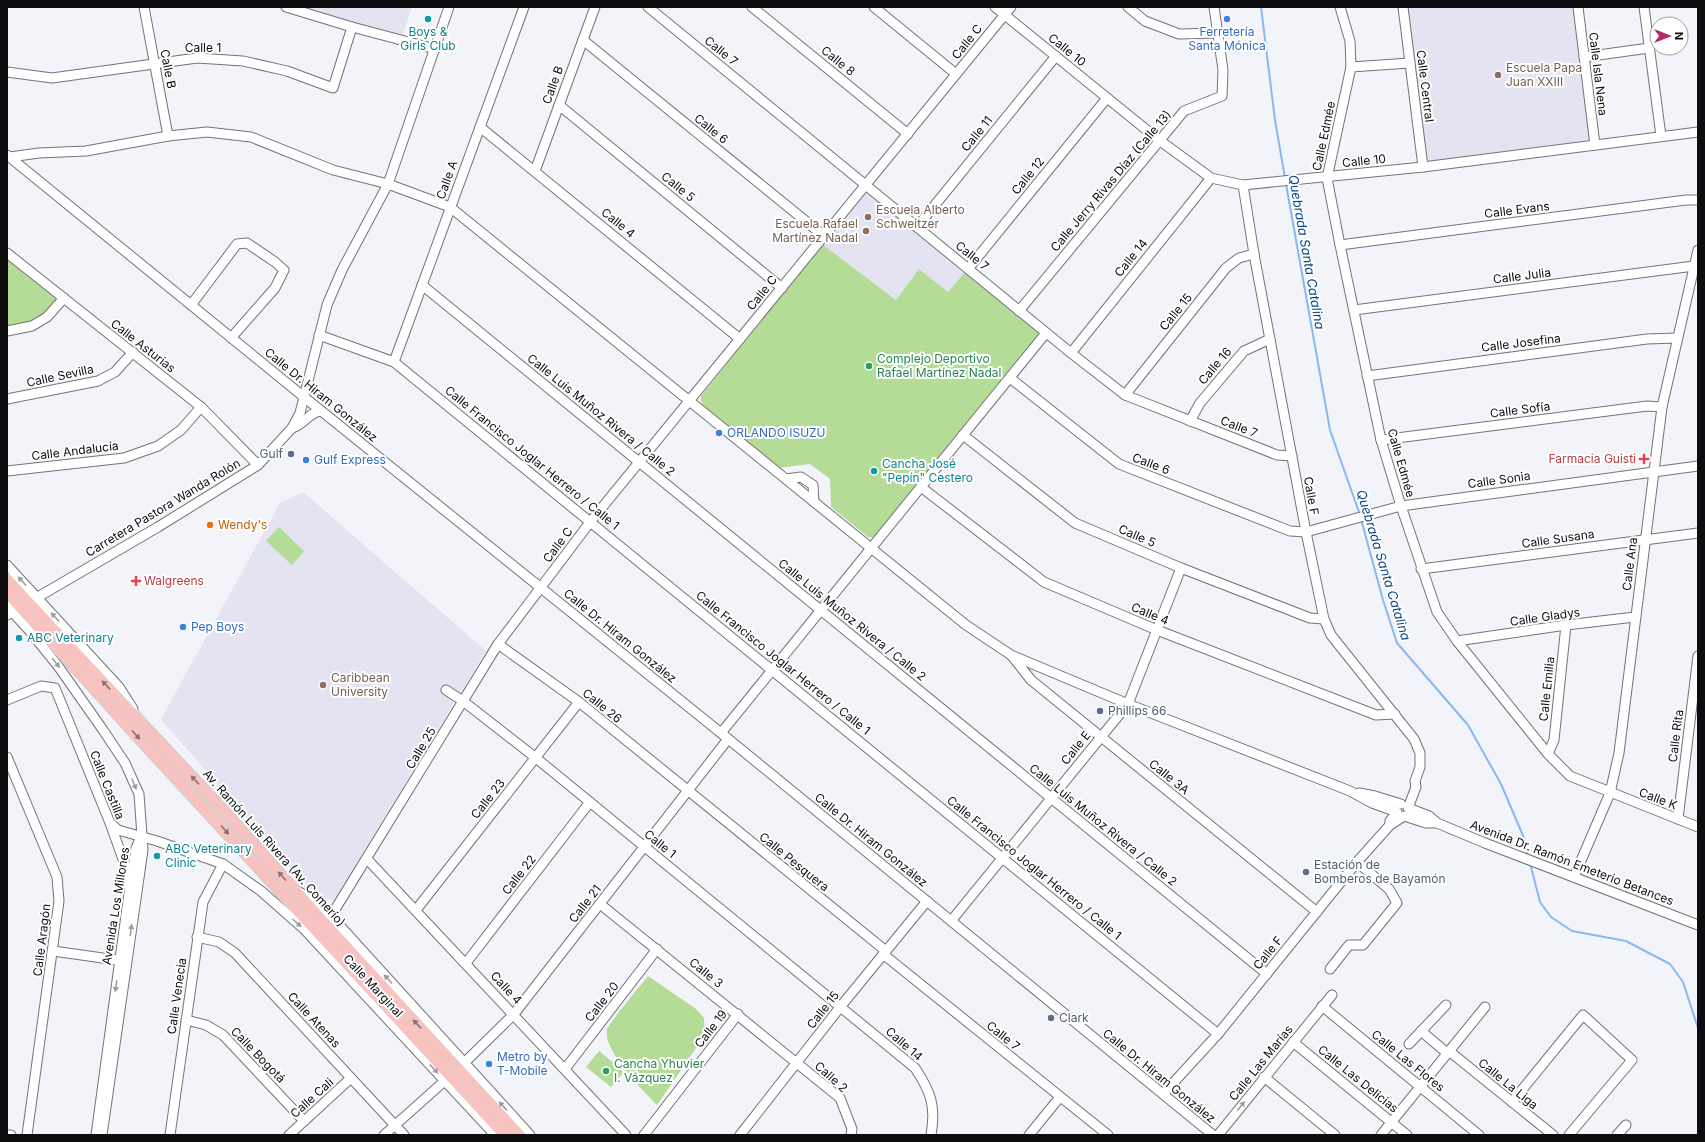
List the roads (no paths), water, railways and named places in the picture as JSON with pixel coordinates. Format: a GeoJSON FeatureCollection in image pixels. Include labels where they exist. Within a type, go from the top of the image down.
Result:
{"type":"FeatureCollection","features":[{"type":"Feature","properties":{"kind":"main road","name":"Av. Ramón Luis Rivera (Av. Comerío)"},"geometry":{"type":"LineString","coordinates":[[7,580],[19,607],[141,722],[295,890],[327,920],[505,1135]]}},
{"type":"Feature","properties":{"kind":"main road","name":"Av. Ramón Luis Rivera (Av. Comerío)"},"geometry":{"type":"LineString","coordinates":[[7,592],[137,736],[454,1072],[519,1135]]}},
{"type":"Feature","properties":{"kind":"street","name":"Calle B"},"geometry":{"type":"LineString","coordinates":[[144,7],[168,136]]}},
{"type":"Feature","properties":{"kind":"street"},"geometry":{"type":"LineString","coordinates":[[286,7],[352,27],[435,49]]}},
{"type":"Feature","properties":{"kind":"street","name":"Carretera Pastora Wanda Rolón"},"geometry":{"type":"LineString","coordinates":[[19,607],[158,527],[258,465],[292,428],[300,413],[327,305],[342,270],[388,184],[449,7]]}},
{"type":"Feature","properties":{"kind":"street","name":"Calle A"},"geometry":{"type":"LineString","coordinates":[[394,362],[524,7]]}},
{"type":"Feature","properties":{"kind":"street","name":"Calle B"},"geometry":{"type":"LineString","coordinates":[[534,171],[595,7]]}},
{"type":"Feature","properties":{"kind":"street","name":"Calle 7"},"geometry":{"type":"LineString","coordinates":[[648,7],[1019,311],[1124,395],[1277,455],[1292,456]]}},
{"type":"Feature","properties":{"kind":"street","name":"Calle 8"},"geometry":{"type":"LineString","coordinates":[[752,7],[908,134]]}},
{"type":"Feature","properties":{"kind":"street"},"geometry":{"type":"LineString","coordinates":[[874,7],[956,74]]}},
{"type":"Feature","properties":{"kind":"street","name":"Calle 10"},"geometry":{"type":"LineString","coordinates":[[995,7],[1159,140],[1211,178],[1243,185],[1328,178],[1423,167],[1698,132]]}},
{"type":"Feature","properties":{"kind":"street","name":"Calle C"},"geometry":{"type":"LineString","coordinates":[[541,588],[591,521],[1011,7]]}},
{"type":"Feature","properties":{"kind":"street"},"geometry":{"type":"LineString","coordinates":[[1128,7],[1145,21],[1179,34],[1218,33]]}},
{"type":"Feature","properties":{"kind":"street","name":"Calle Jerry Rivas Díaz (Calle 13)"},"geometry":{"type":"LineString","coordinates":[[1019,311],[1159,140],[1184,112],[1222,96],[1223,70],[1214,7]]}},
{"type":"Feature","properties":{"kind":"street","name":"Calle Edmée"},"geometry":{"type":"LineString","coordinates":[[1340,7],[1351,46],[1351,67],[1328,178],[1340,245],[1381,440],[1422,569],[1437,612],[1457,641],[1548,754],[1570,776],[1610,794]]}},
{"type":"Feature","properties":{"kind":"street","name":"Calle Central"},"geometry":{"type":"LineString","coordinates":[[1403,7],[1423,167]]}},
{"type":"Feature","properties":{"kind":"street","name":"Calle Isla Nena"},"geometry":{"type":"LineString","coordinates":[[1578,7],[1595,145]]}},
{"type":"Feature","properties":{"kind":"street"},"geometry":{"type":"LineString","coordinates":[[1644,7],[1649,41]]}},
{"type":"Feature","properties":{"kind":"street","name":"Calle 1"},"geometry":{"type":"LineString","coordinates":[[7,72],[52,78],[197,58],[243,61],[287,71],[333,88],[352,27]]}},
{"type":"Feature","properties":{"kind":"street","name":"Calle 6"},"geometry":{"type":"LineString","coordinates":[[583,40],[824,236]]}},
{"type":"Feature","properties":{"kind":"street"},"geometry":{"type":"LineString","coordinates":[[1584,57],[1649,48]]}},
{"type":"Feature","properties":{"kind":"street","name":"Calle 11"},"geometry":{"type":"LineString","coordinates":[[917,227],[1056,56]]}},
{"type":"Feature","properties":{"kind":"street"},"geometry":{"type":"LineString","coordinates":[[1651,56],[1661,136]]}},
{"type":"Feature","properties":{"kind":"street"},"geometry":{"type":"LineString","coordinates":[[1351,67],[1410,63]]}},
{"type":"Feature","properties":{"kind":"street","name":"Calle 12"},"geometry":{"type":"LineString","coordinates":[[968,269],[1107,98]]}},
{"type":"Feature","properties":{"kind":"street","name":"Calle 5"},"geometry":{"type":"LineString","coordinates":[[558,105],[782,288]]}},
{"type":"Feature","properties":{"kind":"street","name":"Calle 4"},"geometry":{"type":"LineString","coordinates":[[480,127],[740,339]]}},
{"type":"Feature","properties":{"kind":"street"},"geometry":{"type":"LineString","coordinates":[[9,156],[86,151],[168,136],[207,132],[250,137],[333,170],[388,184],[450,207],[786,479],[801,477],[813,485],[814,502],[966,625],[1011,655]]}},
{"type":"Feature","properties":{"kind":"street","name":"Calle Dr. Hiram González"},"geometry":{"type":"LineString","coordinates":[[9,156],[320,411],[951,920],[1213,1135]]}},
{"type":"Feature","properties":{"kind":"street","name":"Calle 14"},"geometry":{"type":"LineString","coordinates":[[1071,353],[1211,178]]}},
{"type":"Feature","properties":{"kind":"street","name":"Calle F"},"geometry":{"type":"LineString","coordinates":[[1163,1094],[1218,1034],[1357,862],[1403,809],[1420,767],[1420,753],[1414,739],[1331,635],[1324,619],[1270,340],[1243,185]]}},
{"type":"Feature","properties":{"kind":"street","name":"Calle Evans"},"geometry":{"type":"LineString","coordinates":[[1340,245],[1686,200],[1698,200]]}},
{"type":"Feature","properties":{"kind":"street"},"geometry":{"type":"LineString","coordinates":[[190,305],[237,244],[247,244],[275,262],[284,270],[275,288],[231,338]]}},
{"type":"Feature","properties":{"kind":"street","name":"Calle Ana"},"geometry":{"type":"LineString","coordinates":[[1574,877],[1610,794],[1619,753],[1662,407],[1698,250]]}},
{"type":"Feature","properties":{"kind":"street","name":"Calle Asturias"},"geometry":{"type":"LineString","coordinates":[[7,253],[201,407],[258,465]]}},
{"type":"Feature","properties":{"kind":"street","name":"Calle 15"},"geometry":{"type":"LineString","coordinates":[[1124,395],[1226,268],[1239,258],[1254,254]]}},
{"type":"Feature","properties":{"kind":"street","name":"Calle Julia"},"geometry":{"type":"LineString","coordinates":[[1354,310],[1694,266]]}},
{"type":"Feature","properties":{"kind":"street","name":"Calle Luis Muñoz Rivera / Calle 2"},"geometry":{"type":"LineString","coordinates":[[422,285],[1267,974]]}},
{"type":"Feature","properties":{"kind":"street"},"geometry":{"type":"LineString","coordinates":[[7,331],[32,326],[47,317],[64,298]]}},
{"type":"Feature","properties":{"kind":"street","name":"Calle 21"},"geometry":{"type":"LineString","coordinates":[[384,1135],[454,1072],[514,1014],[687,791],[724,736],[772,670],[1046,333]]}},
{"type":"Feature","properties":{"kind":"street","name":"Calle Francisco Joglar Herrero / Calle 1"},"geometry":{"type":"LineString","coordinates":[[319,335],[394,362],[591,521],[1218,1034]]}},
{"type":"Feature","properties":{"kind":"street","name":"Calle Josefina"},"geometry":{"type":"LineString","coordinates":[[1367,376],[1647,339],[1677,338]]}},
{"type":"Feature","properties":{"kind":"street","name":"Calle 16"},"geometry":{"type":"LineString","coordinates":[[1190,421],[1200,403],[1244,351],[1270,340]]}},
{"type":"Feature","properties":{"kind":"street","name":"Calle Sevilla"},"geometry":{"type":"LineString","coordinates":[[7,399],[98,381],[115,372],[133,352]]}},
{"type":"Feature","properties":{"kind":"street","name":"Calle 6"},"geometry":{"type":"LineString","coordinates":[[1010,378],[1119,464],[1290,531],[1306,532]]}},
{"type":"Feature","properties":{"kind":"street","name":"Calle Sofía"},"geometry":{"type":"LineString","coordinates":[[1381,440],[1647,406],[1662,407]]}},
{"type":"Feature","properties":{"kind":"street","name":"Calle Andalucía"},"geometry":{"type":"LineString","coordinates":[[7,471],[124,458],[158,446],[181,430],[201,407]]}},
{"type":"Feature","properties":{"kind":"street"},"geometry":{"type":"LineString","coordinates":[[292,428],[299,426],[313,413],[320,411]]}},
{"type":"Feature","properties":{"kind":"street","name":"Calle 5"},"geometry":{"type":"LineString","coordinates":[[963,435],[1074,523],[1181,568],[1310,618],[1324,619]]}},
{"type":"Feature","properties":{"kind":"street","name":"Calle Sonia"},"geometry":{"type":"LineString","coordinates":[[1306,532],[1401,506],[1698,466]]}},
{"type":"Feature","properties":{"kind":"street","name":"Calle 4"},"geometry":{"type":"LineString","coordinates":[[921,487],[1044,582],[1157,630],[1376,715],[1395,714]]}},
{"type":"Feature","properties":{"kind":"street","name":"Calle Susana"},"geometry":{"type":"LineString","coordinates":[[1422,569],[1698,532]]}},
{"type":"Feature","properties":{"kind":"street"},"geometry":{"type":"LineString","coordinates":[[7,565],[19,607],[28,628],[58,666],[125,763],[139,794],[141,806],[141,837]]}},
{"type":"Feature","properties":{"kind":"street","name":"Calle E"},"geometry":{"type":"LineString","coordinates":[[951,920],[1128,704],[1181,568]]}},
{"type":"Feature","properties":{"kind":"street","name":"Calle 25"},"geometry":{"type":"LineString","coordinates":[[327,920],[367,859],[498,644],[541,588]]}},
{"type":"Feature","properties":{"kind":"street","name":"Calle Gladys"},"geometry":{"type":"LineString","coordinates":[[1457,641],[1566,625],[1636,617]]}},
{"type":"Feature","properties":{"kind":"street","name":"Calle Emilia"},"geometry":{"type":"LineString","coordinates":[[1548,754],[1554,740],[1566,625]]}},
{"type":"Feature","properties":{"kind":"street","name":"Calle 26"},"geometry":{"type":"LineString","coordinates":[[498,644],[579,702],[687,791]]}},
{"type":"Feature","properties":{"kind":"street","name":"Avenida Dr. Ramón Emeterio Betances"},"geometry":{"type":"LineString","coordinates":[[1011,655],[1128,704],[1350,791],[1374,796],[1403,809],[1426,823],[1437,823],[1698,925]]}},
{"type":"Feature","properties":{"kind":"street","name":"Calle 3A"},"geometry":{"type":"LineString","coordinates":[[1011,655],[1031,680],[1316,912]]}},
{"type":"Feature","properties":{"kind":"street","name":"Calle Rita"},"geometry":{"type":"LineString","coordinates":[[1678,819],[1698,656]]}},
{"type":"Feature","properties":{"kind":"street","name":"Calle Castilla"},"geometry":{"type":"LineString","coordinates":[[7,700],[41,686],[55,688],[110,823],[124,862],[129,893]]}},
{"type":"Feature","properties":{"kind":"street","name":"Calle 1"},"geometry":{"type":"LineString","coordinates":[[446,690],[463,701],[536,758],[841,1006]]}},
{"type":"Feature","properties":{"kind":"street","name":"Calle 23"},"geometry":{"type":"LineString","coordinates":[[416,910],[579,702]]}},
{"type":"Feature","properties":{"kind":"street","name":"Calle Aragón"},"geometry":{"type":"LineString","coordinates":[[7,757],[10,772],[57,877],[59,901],[27,1135]]}},
{"type":"Feature","properties":{"kind":"street","name":"Calle Pesquera"},"geometry":{"type":"LineString","coordinates":[[687,791],[885,953]]}},
{"type":"Feature","properties":{"kind":"street","name":"Calle K"},"geometry":{"type":"LineString","coordinates":[[1610,794],[1698,827]]}},
{"type":"Feature","properties":{"kind":"street","name":"Calle 22"},"geometry":{"type":"LineString","coordinates":[[466,962],[590,802]]}},
{"type":"Feature","properties":{"kind":"street","name":"Calle Marginal"},"geometry":{"type":"LineString","coordinates":[[110,823],[118,830],[157,841],[223,864],[260,891],[303,928],[454,1072],[530,1135]]}},
{"type":"Feature","properties":{"kind":"street","name":"Avenida Los Millones"},"geometry":{"type":"LineString","coordinates":[[102,1135],[123,961],[129,893],[136,848],[141,837]]}},
{"type":"Feature","properties":{"kind":"street","name":"Avenida Los Millones"},"geometry":{"type":"LineString","coordinates":[[96,1135],[123,961],[143,850],[141,837]]}},
{"type":"Feature","properties":{"kind":"street","name":"Calle 4"},"geometry":{"type":"LineString","coordinates":[[367,859],[466,962],[626,1135]]}},
{"type":"Feature","properties":{"kind":"street"},"geometry":{"type":"LineString","coordinates":[[1330,969],[1349,945],[1362,945],[1397,903],[1388,889],[1357,862]]}},
{"type":"Feature","properties":{"kind":"street","name":"Calle Venecia"},"geometry":{"type":"LineString","coordinates":[[170,1135],[203,902],[223,864]]}},
{"type":"Feature","properties":{"kind":"street","name":"Calle 15"},"geometry":{"type":"LineString","coordinates":[[740,1135],[841,1006],[927,901]]}},
{"type":"Feature","properties":{"kind":"street","name":"Calle 3"},"geometry":{"type":"LineString","coordinates":[[600,904],[797,1062]]}},
{"type":"Feature","properties":{"kind":"street","name":"Calle Atenas"},"geometry":{"type":"LineString","coordinates":[[197,937],[219,942],[235,953],[404,1135]]}},
{"type":"Feature","properties":{"kind":"street","name":"Calle 20"},"geometry":{"type":"LineString","coordinates":[[565,1069],[657,949]]}},
{"type":"Feature","properties":{"kind":"street"},"geometry":{"type":"LineString","coordinates":[[53,951],[123,961]]}},
{"type":"Feature","properties":{"kind":"street","name":"Calle 7"},"geometry":{"type":"LineString","coordinates":[[885,953],[1106,1134]]}},
{"type":"Feature","properties":{"kind":"street","name":"Calle Las Marías"},"geometry":{"type":"LineString","coordinates":[[1218,1135],[1332,995]]}},
{"type":"Feature","properties":{"kind":"street"},"geometry":{"type":"LineString","coordinates":[[1410,1044],[1446,1005]]}},
{"type":"Feature","properties":{"kind":"street","name":"Calle 14"},"geometry":{"type":"LineString","coordinates":[[841,1006],[915,1068],[928,1089],[934,1117],[931,1135]]}},
{"type":"Feature","properties":{"kind":"street","name":"Calle Las Flores"},"geometry":{"type":"LineString","coordinates":[[1322,1006],[1479,1135]]}},
{"type":"Feature","properties":{"kind":"street"},"geometry":{"type":"LineString","coordinates":[[1381,1135],[1485,1007]]}},
{"type":"Feature","properties":{"kind":"street","name":"Calle 19"},"geometry":{"type":"LineString","coordinates":[[644,1135],[738,1014]]}},
{"type":"Feature","properties":{"kind":"street"},"geometry":{"type":"LineString","coordinates":[[1512,1102],[1583,1015],[1632,1060],[1569,1135]]}},
{"type":"Feature","properties":{"kind":"street","name":"Calle Bogotá"},"geometry":{"type":"LineString","coordinates":[[186,1020],[206,1025],[223,1035],[304,1121]]}},
{"type":"Feature","properties":{"kind":"street","name":"Calle La Liga"},"geometry":{"type":"LineString","coordinates":[[1421,1031],[1553,1135]]}},
{"type":"Feature","properties":{"kind":"street","name":"Calle Las Delicias"},"geometry":{"type":"LineString","coordinates":[[1293,1042],[1407,1135]]}},
{"type":"Feature","properties":{"kind":"street","name":"Calle 2"},"geometry":{"type":"LineString","coordinates":[[797,1062],[840,1098],[852,1129],[851,1135]]}},
{"type":"Feature","properties":{"kind":"street","name":"Calle Marginal"},"geometry":{"type":"LineString","coordinates":[[454,1072],[494,1135]]}},
{"type":"Feature","properties":{"kind":"street"},"geometry":{"type":"LineString","coordinates":[[1264,1077],[1335,1135]]}},
{"type":"Feature","properties":{"kind":"street","name":"Calle Cali"},"geometry":{"type":"LineString","coordinates":[[289,1135],[351,1078]]}},
{"type":"Feature","properties":{"kind":"street"},"geometry":{"type":"LineString","coordinates":[[1029,1135],[1060,1097]]}},
{"type":"Feature","properties":{"kind":"street"},"geometry":{"type":"LineString","coordinates":[[1617,1135],[1626,1125]]}},
{"type":"Feature","properties":{"kind":"waterway","name":"Quebrada Santa Catalina"},"geometry":{"type":"LineString","coordinates":[[1261,7],[1275,120],[1285,178]]}},
{"type":"Feature","properties":{"kind":"waterway","name":"Quebrada Santa Catalina"},"geometry":{"type":"LineString","coordinates":[[1286,184],[1330,430],[1360,515]]}},
{"type":"Feature","properties":{"kind":"waterway","name":"Quebrada Santa Catalina"},"geometry":{"type":"LineString","coordinates":[[1361,519],[1383,600],[1397,643],[1468,725],[1501,784],[1524,838],[1528,857]]}},
{"type":"Feature","properties":{"kind":"waterway","name":"Quebrada Santa Catalina"},"geometry":{"type":"LineString","coordinates":[[1530,863],[1540,902],[1551,917],[1572,931],[1626,941],[1670,964],[1683,982],[1698,1028]]}},
{"type":"Feature","properties":{"kind":"place","name":"Boys & Girls Club"},"geometry":{"type":"Point","coordinates":[428,19]}},
{"type":"Feature","properties":{"kind":"place","name":"Ferretería Santa Mónica"},"geometry":{"type":"Point","coordinates":[1227,19]}},
{"type":"Feature","properties":{"kind":"place","name":"Escuela Papa Juan XXIII"},"geometry":{"type":"Point","coordinates":[1498,75]}},
{"type":"Feature","properties":{"kind":"place","name":"Escuela Alberto Schweitzer"},"geometry":{"type":"Point","coordinates":[868,217]}},
{"type":"Feature","properties":{"kind":"place","name":"Escuela Rafael Martínez Nadal"},"geometry":{"type":"Point","coordinates":[866,231]}},
{"type":"Feature","properties":{"kind":"place","name":"Complejo Deportivo Rafael Martínez Nadal"},"geometry":{"type":"Point","coordinates":[869,366]}},
{"type":"Feature","properties":{"kind":"place","name":"ORLANDO ISUZU"},"geometry":{"type":"Point","coordinates":[719,433]}},
{"type":"Feature","properties":{"kind":"place","name":"Gulf"},"geometry":{"type":"Point","coordinates":[291,454]}},
{"type":"Feature","properties":{"kind":"place","name":"Farmacia Guisti"},"geometry":{"type":"Point","coordinates":[1644,459]}},
{"type":"Feature","properties":{"kind":"place","name":"Gulf Express"},"geometry":{"type":"Point","coordinates":[306,460]}},
{"type":"Feature","properties":{"kind":"place","name":"Cancha José \"Pepín\" Cestero"},"geometry":{"type":"Point","coordinates":[874,471]}},
{"type":"Feature","properties":{"kind":"place","name":"Wendy's"},"geometry":{"type":"Point","coordinates":[210,525]}},
{"type":"Feature","properties":{"kind":"place","name":"Walgreens"},"geometry":{"type":"Point","coordinates":[136,581]}},
{"type":"Feature","properties":{"kind":"place","name":"Pep Boys"},"geometry":{"type":"Point","coordinates":[183,627]}},
{"type":"Feature","properties":{"kind":"place","name":"ABC Veterinary"},"geometry":{"type":"Point","coordinates":[19,638]}},
{"type":"Feature","properties":{"kind":"place","name":"Caribbean University"},"geometry":{"type":"Point","coordinates":[323,685]}},
{"type":"Feature","properties":{"kind":"place","name":"Phillips 66"},"geometry":{"type":"Point","coordinates":[1100,711]}},
{"type":"Feature","properties":{"kind":"place","name":"ABC Veterinary Clinic"},"geometry":{"type":"Point","coordinates":[157,856]}},
{"type":"Feature","properties":{"kind":"place","name":"Estación de Bomberos de Bayamón"},"geometry":{"type":"Point","coordinates":[1306,872]}},
{"type":"Feature","properties":{"kind":"place","name":"Clark"},"geometry":{"type":"Point","coordinates":[1051,1018]}},
{"type":"Feature","properties":{"kind":"place","name":"Metro by T-Mobile"},"geometry":{"type":"Point","coordinates":[489,1064]}},
{"type":"Feature","properties":{"kind":"place","name":"Cancha Yhuvier I. Vázquez"},"geometry":{"type":"Point","coordinates":[606,1071]}}]}
